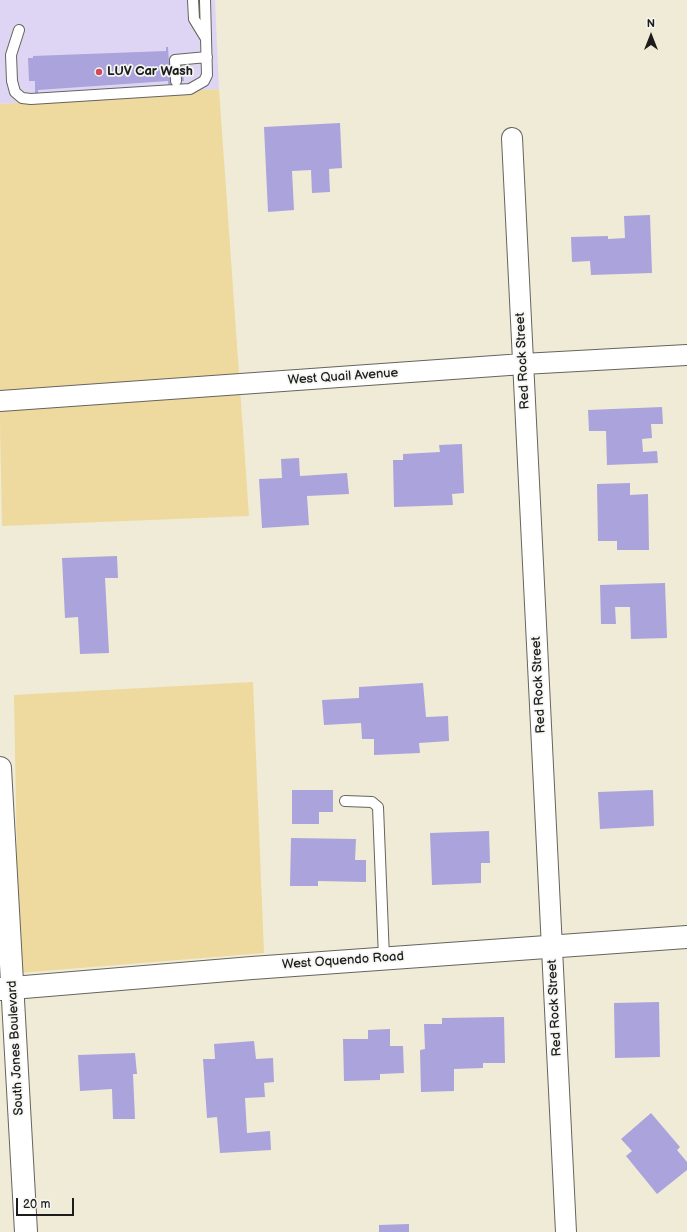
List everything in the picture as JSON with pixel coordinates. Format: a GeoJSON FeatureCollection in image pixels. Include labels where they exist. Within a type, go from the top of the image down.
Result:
{"type":"FeatureCollection","features":[{"type":"Feature","properties":{"kind":"street","name":"Red Rock Street"},"geometry":{"type":"LineString","coordinates":[[512,138],[566,1232]]}},
{"type":"Feature","properties":{"kind":"street","name":"West Quail Avenue"},"geometry":{"type":"LineString","coordinates":[[0,400],[523,364],[687,356]]}},
{"type":"Feature","properties":{"kind":"street","name":"South Jones Boulevard"},"geometry":{"type":"LineString","coordinates":[[0,768],[6,988],[26,1232]]}},
{"type":"Feature","properties":{"kind":"street","name":"West Oquendo Road"},"geometry":{"type":"LineString","coordinates":[[6,988],[384,958],[687,937]]}},
{"type":"Feature","properties":{"kind":"lane"},"geometry":{"type":"LineString","coordinates":[[193,0],[194,19],[206,38]]}},
{"type":"Feature","properties":{"kind":"lane"},"geometry":{"type":"LineString","coordinates":[[19,30],[11,55],[12,81],[15,92],[22,98],[31,99],[190,89],[204,81],[207,75],[204,0]]}},
{"type":"Feature","properties":{"kind":"lane"},"geometry":{"type":"LineString","coordinates":[[176,81],[175,60],[207,57]]}},
{"type":"Feature","properties":{"kind":"lane"},"geometry":{"type":"LineString","coordinates":[[345,801],[372,802],[378,807],[384,958]]}},
{"type":"Feature","properties":{"kind":"shaded area"},"geometry":{"type":"Polygon","coordinates":[[[0,0],[215,0],[219,89],[0,104],[0,0]]]}},
{"type":"Feature","properties":{"kind":"sand"},"geometry":{"type":"Polygon","coordinates":[[[219,89],[249,516],[2,526],[0,423],[0,104],[219,89]]]}},
{"type":"Feature","properties":{"kind":"sand"},"geometry":{"type":"Polygon","coordinates":[[[253,682],[264,953],[19,973],[14,695],[253,682]]]}},
{"type":"Feature","properties":{"kind":"building","name":"LUV Car Wash"},"geometry":{"type":"Polygon","coordinates":[[[166,47],[168,47],[169,62],[182,62],[184,81],[171,82],[171,84],[168,84],[168,81],[38,90],[38,93],[35,93],[35,81],[29,81],[28,58],[33,58],[33,56],[166,51],[166,47]]]}},
{"type":"Feature","properties":{"kind":"building"},"geometry":{"type":"Polygon","coordinates":[[[340,123],[342,168],[329,169],[330,192],[312,193],[311,170],[292,171],[294,210],[268,212],[264,127],[340,123]]]}},
{"type":"Feature","properties":{"kind":"building"},"geometry":{"type":"Polygon","coordinates":[[[650,215],[652,273],[591,275],[590,261],[572,262],[571,237],[608,236],[608,239],[625,238],[624,216],[650,215]]]}},
{"type":"Feature","properties":{"kind":"building"},"geometry":{"type":"Polygon","coordinates":[[[662,407],[663,424],[651,424],[652,438],[642,439],[643,452],[657,451],[658,463],[607,465],[606,431],[589,431],[588,410],[662,407]]]}},
{"type":"Feature","properties":{"kind":"building"},"geometry":{"type":"Polygon","coordinates":[[[462,444],[464,493],[452,494],[453,505],[394,507],[393,460],[403,460],[403,454],[440,452],[439,445],[462,444]]]}},
{"type":"Feature","properties":{"kind":"building"},"geometry":{"type":"Polygon","coordinates":[[[299,458],[300,476],[347,473],[349,494],[307,496],[309,525],[262,528],[259,479],[282,478],[281,459],[299,458]]]}},
{"type":"Feature","properties":{"kind":"building"},"geometry":{"type":"Polygon","coordinates":[[[630,483],[630,495],[648,494],[649,550],[617,550],[617,541],[598,541],[597,484],[630,483]]]}},
{"type":"Feature","properties":{"kind":"building"},"geometry":{"type":"Polygon","coordinates":[[[117,556],[118,578],[105,578],[109,653],[80,654],[78,617],[65,618],[62,558],[117,556]]]}},
{"type":"Feature","properties":{"kind":"building"},"geometry":{"type":"Polygon","coordinates":[[[665,583],[667,638],[631,639],[630,607],[615,607],[616,624],[601,624],[600,585],[665,583]]]}},
{"type":"Feature","properties":{"kind":"building"},"geometry":{"type":"Polygon","coordinates":[[[423,683],[426,717],[448,716],[449,741],[419,743],[420,753],[374,755],[374,739],[362,739],[361,723],[324,725],[322,700],[359,698],[359,687],[423,683]]]}},
{"type":"Feature","properties":{"kind":"building"},"geometry":{"type":"Polygon","coordinates":[[[292,790],[333,790],[333,812],[319,812],[319,824],[292,824],[292,790]]]}},
{"type":"Feature","properties":{"kind":"building"},"geometry":{"type":"Polygon","coordinates":[[[653,790],[654,826],[600,829],[598,792],[653,790]]]}},
{"type":"Feature","properties":{"kind":"building"},"geometry":{"type":"Polygon","coordinates":[[[489,831],[490,863],[481,863],[481,883],[432,885],[430,833],[489,831]]]}},
{"type":"Feature","properties":{"kind":"building"},"geometry":{"type":"Polygon","coordinates":[[[291,838],[356,839],[355,860],[366,860],[366,882],[318,881],[318,886],[290,886],[291,838]]]}},
{"type":"Feature","properties":{"kind":"building"},"geometry":{"type":"Polygon","coordinates":[[[659,1002],[660,1057],[615,1058],[614,1003],[659,1002]]]}},
{"type":"Feature","properties":{"kind":"building"},"geometry":{"type":"Polygon","coordinates":[[[504,1017],[505,1063],[483,1063],[483,1068],[454,1069],[454,1091],[421,1092],[420,1050],[425,1049],[424,1024],[442,1024],[442,1018],[504,1017]]]}},
{"type":"Feature","properties":{"kind":"building"},"geometry":{"type":"Polygon","coordinates":[[[390,1029],[390,1046],[403,1046],[404,1073],[380,1074],[380,1080],[344,1081],[343,1039],[368,1039],[368,1030],[390,1029]]]}},
{"type":"Feature","properties":{"kind":"building"},"geometry":{"type":"Polygon","coordinates":[[[254,1041],[256,1059],[273,1058],[274,1082],[264,1083],[265,1097],[245,1098],[247,1133],[270,1131],[271,1150],[220,1153],[217,1117],[207,1118],[203,1059],[215,1059],[214,1044],[254,1041]]]}},
{"type":"Feature","properties":{"kind":"building"},"geometry":{"type":"Polygon","coordinates":[[[135,1053],[137,1074],[133,1074],[135,1119],[113,1119],[112,1089],[80,1091],[78,1055],[135,1053]]]}},
{"type":"Feature","properties":{"kind":"building"},"geometry":{"type":"Polygon","coordinates":[[[651,1113],[680,1147],[677,1150],[687,1162],[687,1170],[657,1194],[626,1156],[632,1151],[621,1139],[651,1113]]]}},
{"type":"Feature","properties":{"kind":"building"},"geometry":{"type":"Polygon","coordinates":[[[409,1224],[409,1232],[379,1232],[379,1225],[409,1224]]]}},
{"type":"Feature","properties":{"kind":"place","name":"LUV Car Wash"},"geometry":{"type":"Point","coordinates":[99,72]}}]}
